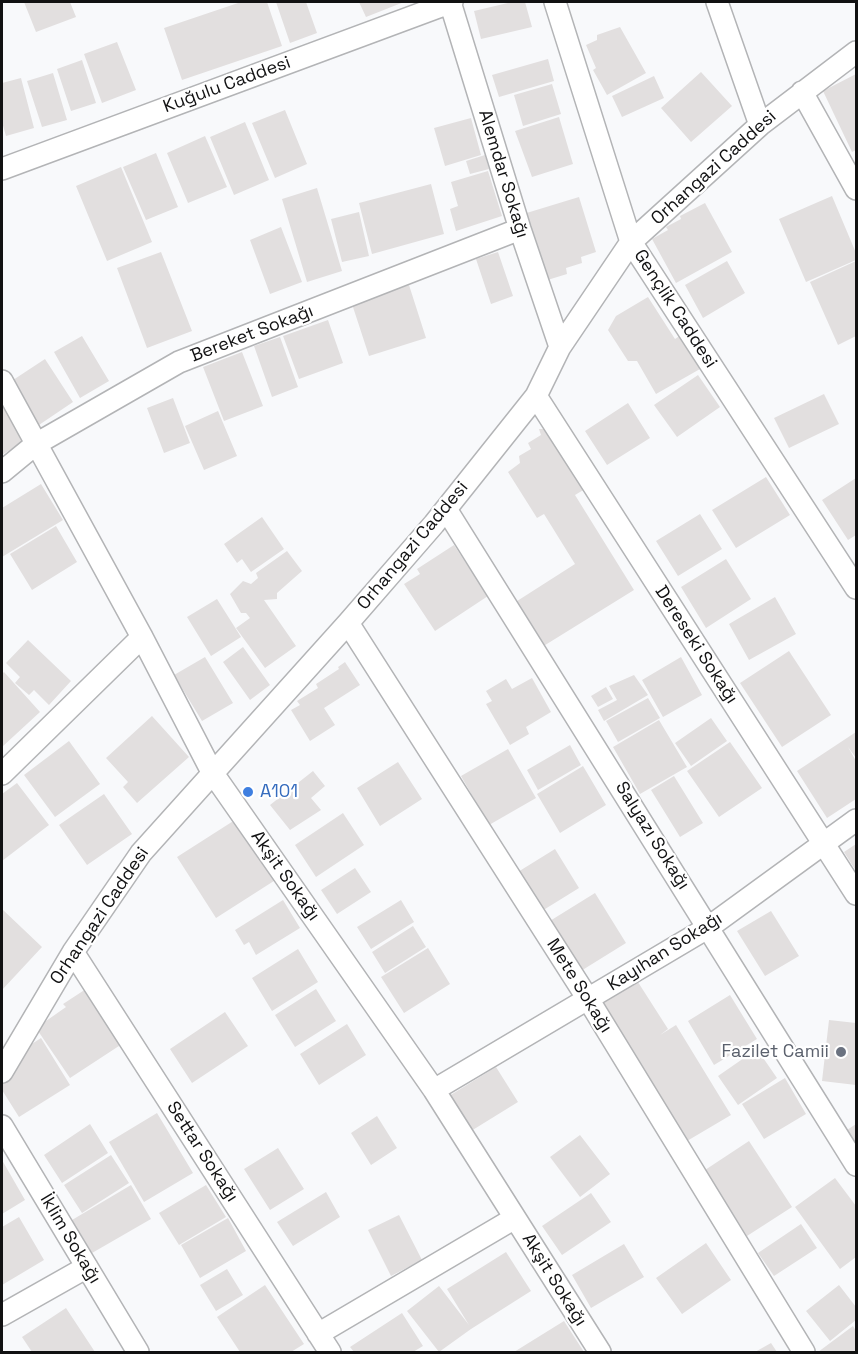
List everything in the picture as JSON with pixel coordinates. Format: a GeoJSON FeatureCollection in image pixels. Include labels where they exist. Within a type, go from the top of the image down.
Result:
{"type":"FeatureCollection","features":[{"type":"Feature","properties":{"kind":"street","name":"Kuğulu Caddesi"},"geometry":{"type":"LineString","coordinates":[[2,169],[450,2]]}},
{"type":"Feature","properties":{"kind":"street","name":"Alemdar Sokağı"},"geometry":{"type":"LineString","coordinates":[[450,2],[520,229],[560,347]]}},
{"type":"Feature","properties":{"kind":"street","name":"Gençlik Caddesi"},"geometry":{"type":"LineString","coordinates":[[555,2],[631,242],[856,588]]}},
{"type":"Feature","properties":{"kind":"street"},"geometry":{"type":"LineString","coordinates":[[717,2],[759,125]]}},
{"type":"Feature","properties":{"kind":"street","name":"Orhangazi Caddesi"},"geometry":{"type":"LineString","coordinates":[[2,1072],[73,952],[141,853],[348,623],[446,509],[536,396],[560,347],[631,242],[759,125],[856,52]]}},
{"type":"Feature","properties":{"kind":"street"},"geometry":{"type":"LineString","coordinates":[[802,92],[856,189]]}},
{"type":"Feature","properties":{"kind":"street","name":"Bereket Sokağı"},"geometry":{"type":"LineString","coordinates":[[2,472],[36,444],[179,363],[520,229]]}},
{"type":"Feature","properties":{"kind":"street","name":"Akşit Sokağı"},"geometry":{"type":"LineString","coordinates":[[2,381],[142,637],[212,772],[434,1090],[600,1353]]}},
{"type":"Feature","properties":{"kind":"street","name":"Dereseki Sokağı"},"geometry":{"type":"LineString","coordinates":[[536,396],[856,894]]}},
{"type":"Feature","properties":{"kind":"street","name":"Salyazı Sokağı"},"geometry":{"type":"LineString","coordinates":[[446,509],[856,1165]]}},
{"type":"Feature","properties":{"kind":"street","name":"Mete Sokağı"},"geometry":{"type":"LineString","coordinates":[[348,623],[588,999],[804,1353]]}},
{"type":"Feature","properties":{"kind":"street"},"geometry":{"type":"LineString","coordinates":[[2,774],[142,637]]}},
{"type":"Feature","properties":{"kind":"street","name":"Kayıhan Sokağı"},"geometry":{"type":"LineString","coordinates":[[434,1090],[709,927],[856,820]]}},
{"type":"Feature","properties":{"kind":"street","name":"Settar Sokağı"},"geometry":{"type":"LineString","coordinates":[[73,952],[330,1353]]}},
{"type":"Feature","properties":{"kind":"street","name":"İklim Sokağı"},"geometry":{"type":"LineString","coordinates":[[2,1126],[138,1353]]}},
{"type":"Feature","properties":{"kind":"street"},"geometry":{"type":"LineString","coordinates":[[318,1334],[515,1218]]}},
{"type":"Feature","properties":{"kind":"street"},"geometry":{"type":"LineString","coordinates":[[2,1315],[87,1267]]}},
{"type":"Feature","properties":{"kind":"building"},"geometry":{"type":"Polygon","coordinates":[[[24,2],[70,2],[76,17],[36,32],[24,2]]]}},
{"type":"Feature","properties":{"kind":"building"},"geometry":{"type":"Polygon","coordinates":[[[241,2],[267,2],[282,46],[182,80],[164,28],[241,2]]]}},
{"type":"Feature","properties":{"kind":"building"},"geometry":{"type":"Polygon","coordinates":[[[276,2],[306,2],[317,33],[290,43],[276,2]]]}},
{"type":"Feature","properties":{"kind":"building"},"geometry":{"type":"Polygon","coordinates":[[[359,2],[404,2],[366,17],[359,2]]]}},
{"type":"Feature","properties":{"kind":"building"},"geometry":{"type":"Polygon","coordinates":[[[512,2],[525,2],[532,27],[481,39],[474,11],[512,2]]]}},
{"type":"Feature","properties":{"kind":"building"},"geometry":{"type":"Polygon","coordinates":[[[620,27],[646,73],[607,95],[593,70],[596,68],[586,45],[597,40],[597,35],[620,27]]]}},
{"type":"Feature","properties":{"kind":"building"},"geometry":{"type":"Polygon","coordinates":[[[117,42],[136,90],[102,103],[84,54],[117,42]]]}},
{"type":"Feature","properties":{"kind":"building"},"geometry":{"type":"Polygon","coordinates":[[[548,59],[554,81],[499,97],[492,75],[548,59]]]}},
{"type":"Feature","properties":{"kind":"building"},"geometry":{"type":"Polygon","coordinates":[[[82,60],[96,103],[71,111],[57,69],[82,60]]]}},
{"type":"Feature","properties":{"kind":"building"},"geometry":{"type":"Polygon","coordinates":[[[701,72],[732,106],[691,142],[661,108],[701,72]]]}},
{"type":"Feature","properties":{"kind":"building"},"geometry":{"type":"Polygon","coordinates":[[[53,73],[67,120],[42,127],[27,81],[53,73]]]}},
{"type":"Feature","properties":{"kind":"building"},"geometry":{"type":"Polygon","coordinates":[[[856,74],[856,150],[852,152],[823,91],[856,74]]]}},
{"type":"Feature","properties":{"kind":"building"},"geometry":{"type":"Polygon","coordinates":[[[654,76],[664,98],[622,117],[612,96],[654,76]]]}},
{"type":"Feature","properties":{"kind":"building"},"geometry":{"type":"Polygon","coordinates":[[[21,78],[34,128],[6,136],[2,122],[2,83],[21,78]]]}},
{"type":"Feature","properties":{"kind":"building"},"geometry":{"type":"Polygon","coordinates":[[[552,84],[561,114],[523,126],[514,95],[552,84]]]}},
{"type":"Feature","properties":{"kind":"building"},"geometry":{"type":"Polygon","coordinates":[[[285,110],[307,164],[275,178],[252,123],[285,110]]]}},
{"type":"Feature","properties":{"kind":"building"},"geometry":{"type":"Polygon","coordinates":[[[559,117],[573,164],[532,177],[515,131],[559,117]]]}},
{"type":"Feature","properties":{"kind":"building"},"geometry":{"type":"Polygon","coordinates":[[[471,118],[481,155],[445,166],[434,128],[471,118]]]}},
{"type":"Feature","properties":{"kind":"building"},"geometry":{"type":"Polygon","coordinates":[[[245,122],[269,180],[234,195],[210,137],[245,122]]]}},
{"type":"Feature","properties":{"kind":"building"},"geometry":{"type":"Polygon","coordinates":[[[205,136],[227,187],[188,203],[167,153],[205,136]]]}},
{"type":"Feature","properties":{"kind":"building"},"geometry":{"type":"Polygon","coordinates":[[[156,153],[178,207],[146,220],[123,167],[156,153]]]}},
{"type":"Feature","properties":{"kind":"building"},"geometry":{"type":"Polygon","coordinates":[[[485,155],[489,169],[470,174],[466,161],[485,155]]]}},
{"type":"Feature","properties":{"kind":"building"},"geometry":{"type":"Polygon","coordinates":[[[121,167],[152,242],[107,261],[76,186],[121,167]]]}},
{"type":"Feature","properties":{"kind":"building"},"geometry":{"type":"Polygon","coordinates":[[[488,171],[502,216],[456,231],[450,209],[458,206],[451,182],[488,171]]]}},
{"type":"Feature","properties":{"kind":"building"},"geometry":{"type":"Polygon","coordinates":[[[431,184],[444,234],[372,254],[359,203],[431,184]]]}},
{"type":"Feature","properties":{"kind":"building"},"geometry":{"type":"Polygon","coordinates":[[[317,188],[342,271],[307,282],[282,199],[317,188]]]}},
{"type":"Feature","properties":{"kind":"building"},"geometry":{"type":"Polygon","coordinates":[[[832,196],[856,253],[856,260],[806,282],[779,219],[832,196]]]}},
{"type":"Feature","properties":{"kind":"building"},"geometry":{"type":"Polygon","coordinates":[[[579,197],[596,252],[581,257],[582,263],[566,268],[567,274],[541,282],[520,215],[579,197]]]}},
{"type":"Feature","properties":{"kind":"building"},"geometry":{"type":"Polygon","coordinates":[[[705,203],[732,252],[676,283],[652,239],[668,230],[666,227],[681,219],[680,216],[705,203]]]}},
{"type":"Feature","properties":{"kind":"building"},"geometry":{"type":"Polygon","coordinates":[[[359,212],[369,256],[342,262],[331,219],[359,212]]]}},
{"type":"Feature","properties":{"kind":"building"},"geometry":{"type":"Polygon","coordinates":[[[281,227],[302,282],[270,294],[250,240],[281,227]]]}},
{"type":"Feature","properties":{"kind":"building"},"geometry":{"type":"Polygon","coordinates":[[[161,252],[192,331],[147,348],[117,268],[161,252]]]}},
{"type":"Feature","properties":{"kind":"building"},"geometry":{"type":"Polygon","coordinates":[[[498,252],[513,296],[491,304],[476,259],[498,252]]]}},
{"type":"Feature","properties":{"kind":"building"},"geometry":{"type":"Polygon","coordinates":[[[727,261],[745,293],[703,318],[685,285],[727,261]]]}},
{"type":"Feature","properties":{"kind":"building"},"geometry":{"type":"Polygon","coordinates":[[[856,261],[856,336],[838,345],[810,282],[856,261]]]}},
{"type":"Feature","properties":{"kind":"building"},"geometry":{"type":"Polygon","coordinates":[[[409,285],[426,338],[369,356],[352,304],[409,285]]]}},
{"type":"Feature","properties":{"kind":"building"},"geometry":{"type":"Polygon","coordinates":[[[648,297],[675,339],[681,335],[700,369],[656,394],[637,361],[628,361],[608,330],[616,316],[648,297]]]}},
{"type":"Feature","properties":{"kind":"building"},"geometry":{"type":"Polygon","coordinates":[[[328,320],[343,363],[299,379],[283,336],[328,320]]]}},
{"type":"Feature","properties":{"kind":"building"},"geometry":{"type":"Polygon","coordinates":[[[82,336],[109,381],[80,398],[54,352],[82,336]]]}},
{"type":"Feature","properties":{"kind":"building"},"geometry":{"type":"Polygon","coordinates":[[[280,337],[298,387],[272,397],[254,346],[280,337]]]}},
{"type":"Feature","properties":{"kind":"building"},"geometry":{"type":"Polygon","coordinates":[[[242,352],[263,406],[224,421],[203,367],[242,352]]]}},
{"type":"Feature","properties":{"kind":"building"},"geometry":{"type":"Polygon","coordinates":[[[45,359],[73,402],[36,427],[7,384],[45,359]]]}},
{"type":"Feature","properties":{"kind":"building"},"geometry":{"type":"Polygon","coordinates":[[[698,375],[720,407],[677,437],[654,405],[698,375]]]}},
{"type":"Feature","properties":{"kind":"building"},"geometry":{"type":"Polygon","coordinates":[[[824,394],[839,424],[789,448],[774,418],[824,394]]]}},
{"type":"Feature","properties":{"kind":"building"},"geometry":{"type":"Polygon","coordinates":[[[173,398],[190,443],[164,453],[147,408],[173,398]]]}},
{"type":"Feature","properties":{"kind":"building"},"geometry":{"type":"Polygon","coordinates":[[[2,403],[24,441],[2,455],[2,403]]]}},
{"type":"Feature","properties":{"kind":"building"},"geometry":{"type":"Polygon","coordinates":[[[628,403],[650,438],[607,465],[585,431],[628,403]]]}},
{"type":"Feature","properties":{"kind":"building"},"geometry":{"type":"Polygon","coordinates":[[[218,411],[237,456],[204,470],[185,426],[218,411]]]}},
{"type":"Feature","properties":{"kind":"building"},"geometry":{"type":"Polygon","coordinates":[[[539,429],[549,429],[585,489],[575,495],[634,590],[542,647],[514,603],[575,564],[544,514],[537,518],[508,472],[520,463],[519,456],[531,449],[528,443],[541,435],[539,429]]]}},
{"type":"Feature","properties":{"kind":"building"},"geometry":{"type":"Polygon","coordinates":[[[766,477],[790,515],[736,548],[712,510],[766,477]]]}},
{"type":"Feature","properties":{"kind":"building"},"geometry":{"type":"Polygon","coordinates":[[[856,478],[856,535],[848,540],[822,500],[856,478]]]}},
{"type":"Feature","properties":{"kind":"building"},"geometry":{"type":"Polygon","coordinates":[[[41,484],[63,520],[2,557],[2,508],[41,484]]]}},
{"type":"Feature","properties":{"kind":"building"},"geometry":{"type":"Polygon","coordinates":[[[700,514],[722,549],[678,576],[656,541],[700,514]]]}},
{"type":"Feature","properties":{"kind":"building"},"geometry":{"type":"Polygon","coordinates":[[[262,517],[284,549],[251,572],[242,559],[237,563],[224,544],[262,517]]]}},
{"type":"Feature","properties":{"kind":"building"},"geometry":{"type":"Polygon","coordinates":[[[56,526],[77,562],[32,590],[10,554],[56,526]]]}},
{"type":"Feature","properties":{"kind":"building"},"geometry":{"type":"Polygon","coordinates":[[[454,545],[488,596],[435,631],[404,584],[420,574],[417,569],[454,545]]]}},
{"type":"Feature","properties":{"kind":"building"},"geometry":{"type":"Polygon","coordinates":[[[287,551],[302,571],[277,593],[277,599],[264,600],[296,646],[265,668],[236,628],[250,618],[246,613],[241,613],[230,594],[243,581],[251,584],[258,578],[256,573],[287,551]]]}},
{"type":"Feature","properties":{"kind":"building"},"geometry":{"type":"Polygon","coordinates":[[[726,559],[751,599],[706,628],[681,587],[726,559]]]}},
{"type":"Feature","properties":{"kind":"building"},"geometry":{"type":"Polygon","coordinates":[[[775,597],[796,634],[749,660],[729,624],[775,597]]]}},
{"type":"Feature","properties":{"kind":"building"},"geometry":{"type":"Polygon","coordinates":[[[217,599],[241,637],[211,656],[187,617],[217,599]]]}},
{"type":"Feature","properties":{"kind":"building"},"geometry":{"type":"Polygon","coordinates":[[[28,640],[71,681],[49,705],[34,690],[29,695],[15,683],[20,677],[6,663],[28,640]]]}},
{"type":"Feature","properties":{"kind":"building"},"geometry":{"type":"Polygon","coordinates":[[[243,647],[270,685],[250,700],[223,662],[243,647]]]}},
{"type":"Feature","properties":{"kind":"building"},"geometry":{"type":"Polygon","coordinates":[[[789,651],[831,715],[782,747],[740,683],[789,651]]]}},
{"type":"Feature","properties":{"kind":"building"},"geometry":{"type":"Polygon","coordinates":[[[205,657],[233,703],[202,721],[174,675],[205,657]]]}},
{"type":"Feature","properties":{"kind":"building"},"geometry":{"type":"Polygon","coordinates":[[[681,657],[702,695],[663,717],[642,680],[681,657]]]}},
{"type":"Feature","properties":{"kind":"building"},"geometry":{"type":"Polygon","coordinates":[[[345,662],[360,685],[324,708],[335,725],[310,741],[291,710],[300,705],[297,701],[318,688],[316,684],[339,669],[338,667],[345,662]]]}},
{"type":"Feature","properties":{"kind":"building"},"geometry":{"type":"Polygon","coordinates":[[[4,672],[40,712],[2,747],[2,674],[4,672]]]}},
{"type":"Feature","properties":{"kind":"building"},"geometry":{"type":"Polygon","coordinates":[[[634,675],[648,695],[604,721],[598,710],[617,700],[609,686],[634,675]]]}},
{"type":"Feature","properties":{"kind":"building"},"geometry":{"type":"Polygon","coordinates":[[[532,678],[551,712],[526,727],[529,734],[510,745],[486,704],[492,701],[486,691],[506,679],[512,689],[532,678]]]}},
{"type":"Feature","properties":{"kind":"building"},"geometry":{"type":"Polygon","coordinates":[[[606,687],[613,699],[598,707],[591,696],[606,687]]]}},
{"type":"Feature","properties":{"kind":"building"},"geometry":{"type":"Polygon","coordinates":[[[648,698],[660,718],[618,742],[606,721],[648,698]]]}},
{"type":"Feature","properties":{"kind":"building"},"geometry":{"type":"Polygon","coordinates":[[[152,716],[189,757],[137,803],[123,787],[128,782],[106,758],[152,716]]]}},
{"type":"Feature","properties":{"kind":"building"},"geometry":{"type":"Polygon","coordinates":[[[711,718],[727,741],[691,766],[675,743],[711,718]]]}},
{"type":"Feature","properties":{"kind":"building"},"geometry":{"type":"Polygon","coordinates":[[[659,720],[687,767],[640,794],[613,747],[659,720]]]}},
{"type":"Feature","properties":{"kind":"building"},"geometry":{"type":"Polygon","coordinates":[[[856,732],[856,758],[848,747],[856,761],[856,799],[827,818],[797,771],[856,732]]]}},
{"type":"Feature","properties":{"kind":"building"},"geometry":{"type":"Polygon","coordinates":[[[69,741],[100,784],[55,817],[24,775],[69,741]]]}},
{"type":"Feature","properties":{"kind":"building"},"geometry":{"type":"Polygon","coordinates":[[[730,742],[762,788],[719,817],[687,771],[730,742]]]}},
{"type":"Feature","properties":{"kind":"building"},"geometry":{"type":"Polygon","coordinates":[[[570,745],[581,765],[538,790],[527,770],[570,745]]]}},
{"type":"Feature","properties":{"kind":"building"},"geometry":{"type":"Polygon","coordinates":[[[508,749],[536,798],[489,825],[461,776],[508,749]]]}},
{"type":"Feature","properties":{"kind":"building"},"geometry":{"type":"Polygon","coordinates":[[[398,762],[422,799],[380,826],[357,788],[398,762]]]}},
{"type":"Feature","properties":{"kind":"building"},"geometry":{"type":"Polygon","coordinates":[[[583,766],[606,805],[560,833],[537,794],[583,766]]]}},
{"type":"Feature","properties":{"kind":"building"},"geometry":{"type":"Polygon","coordinates":[[[313,771],[325,786],[311,798],[321,810],[290,830],[270,805],[313,771]]]}},
{"type":"Feature","properties":{"kind":"building"},"geometry":{"type":"Polygon","coordinates":[[[674,776],[703,823],[680,837],[651,790],[674,776]]]}},
{"type":"Feature","properties":{"kind":"building"},"geometry":{"type":"Polygon","coordinates":[[[17,783],[49,825],[2,861],[2,794],[17,783]]]}},
{"type":"Feature","properties":{"kind":"building"},"geometry":{"type":"Polygon","coordinates":[[[104,794],[132,834],[87,865],[59,825],[104,794]]]}},
{"type":"Feature","properties":{"kind":"building"},"geometry":{"type":"Polygon","coordinates":[[[343,813],[364,845],[316,877],[295,845],[343,813]]]}},
{"type":"Feature","properties":{"kind":"building"},"geometry":{"type":"Polygon","coordinates":[[[238,818],[277,879],[216,918],[177,857],[238,818]]]}},
{"type":"Feature","properties":{"kind":"building"},"geometry":{"type":"Polygon","coordinates":[[[856,844],[856,871],[844,852],[856,844]]]}},
{"type":"Feature","properties":{"kind":"building"},"geometry":{"type":"Polygon","coordinates":[[[555,849],[579,888],[537,914],[513,875],[555,849]]]}},
{"type":"Feature","properties":{"kind":"building"},"geometry":{"type":"Polygon","coordinates":[[[355,868],[371,892],[337,914],[321,890],[355,868]]]}},
{"type":"Feature","properties":{"kind":"building"},"geometry":{"type":"Polygon","coordinates":[[[595,893],[626,943],[576,974],[545,924],[595,893]]]}},
{"type":"Feature","properties":{"kind":"building"},"geometry":{"type":"Polygon","coordinates":[[[283,900],[300,928],[256,955],[249,942],[244,945],[235,930],[283,900]]]}},
{"type":"Feature","properties":{"kind":"building"},"geometry":{"type":"Polygon","coordinates":[[[401,900],[414,922],[371,949],[357,927],[401,900]]]}},
{"type":"Feature","properties":{"kind":"building"},"geometry":{"type":"Polygon","coordinates":[[[2,909],[42,947],[2,990],[2,909]]]}},
{"type":"Feature","properties":{"kind":"building"},"geometry":{"type":"Polygon","coordinates":[[[771,911],[799,956],[765,976],[737,931],[771,911]]]}},
{"type":"Feature","properties":{"kind":"building"},"geometry":{"type":"Polygon","coordinates":[[[413,926],[426,947],[385,973],[372,952],[413,926]]]}},
{"type":"Feature","properties":{"kind":"building"},"geometry":{"type":"Polygon","coordinates":[[[428,948],[450,984],[404,1013],[381,977],[428,948]]]}},
{"type":"Feature","properties":{"kind":"building"},"geometry":{"type":"Polygon","coordinates":[[[298,949],[318,982],[272,1011],[252,978],[298,949]]]}},
{"type":"Feature","properties":{"kind":"building"},"geometry":{"type":"Polygon","coordinates":[[[636,979],[668,1029],[660,1035],[676,1025],[731,1115],[687,1141],[601,1001],[636,979]]]}},
{"type":"Feature","properties":{"kind":"building"},"geometry":{"type":"Polygon","coordinates":[[[86,989],[122,1044],[70,1078],[36,1028],[66,1007],[63,1004],[86,989]]]}},
{"type":"Feature","properties":{"kind":"building"},"geometry":{"type":"Polygon","coordinates":[[[316,989],[336,1021],[295,1047],[275,1015],[316,989]]]}},
{"type":"Feature","properties":{"kind":"building"},"geometry":{"type":"Polygon","coordinates":[[[730,995],[757,1039],[714,1065],[688,1021],[730,995]]]}},
{"type":"Feature","properties":{"kind":"building"},"geometry":{"type":"Polygon","coordinates":[[[225,1012],[248,1046],[192,1083],[170,1049],[225,1012]]]}},
{"type":"Feature","properties":{"kind":"building","name":"Fazilet Camii"},"geometry":{"type":"Polygon","coordinates":[[[829,1020],[856,1023],[856,1085],[822,1081],[829,1020]]]}},
{"type":"Feature","properties":{"kind":"building"},"geometry":{"type":"Polygon","coordinates":[[[347,1024],[366,1055],[319,1085],[300,1054],[347,1024]]]}},
{"type":"Feature","properties":{"kind":"building"},"geometry":{"type":"Polygon","coordinates":[[[41,1038],[70,1085],[19,1117],[2,1090],[2,1080],[7,1069],[22,1060],[18,1053],[41,1038]]]}},
{"type":"Feature","properties":{"kind":"building"},"geometry":{"type":"Polygon","coordinates":[[[757,1049],[777,1078],[738,1105],[718,1076],[757,1049]]]}},
{"type":"Feature","properties":{"kind":"building"},"geometry":{"type":"Polygon","coordinates":[[[496,1067],[518,1102],[471,1131],[449,1096],[496,1067]]]}},
{"type":"Feature","properties":{"kind":"building"},"geometry":{"type":"Polygon","coordinates":[[[785,1078],[806,1114],[764,1139],[742,1104],[785,1078]]]}},
{"type":"Feature","properties":{"kind":"building"},"geometry":{"type":"Polygon","coordinates":[[[157,1113],[193,1173],[144,1202],[109,1142],[157,1113]]]}},
{"type":"Feature","properties":{"kind":"building"},"geometry":{"type":"Polygon","coordinates":[[[377,1116],[397,1148],[371,1165],[351,1133],[377,1116]]]}},
{"type":"Feature","properties":{"kind":"building"},"geometry":{"type":"Polygon","coordinates":[[[90,1124],[108,1153],[62,1183],[44,1155],[90,1124]]]}},
{"type":"Feature","properties":{"kind":"building"},"geometry":{"type":"Polygon","coordinates":[[[856,1124],[856,1145],[847,1130],[856,1124]]]}},
{"type":"Feature","properties":{"kind":"building"},"geometry":{"type":"Polygon","coordinates":[[[580,1135],[610,1174],[580,1197],[550,1157],[580,1135]]]}},
{"type":"Feature","properties":{"kind":"building"},"geometry":{"type":"Polygon","coordinates":[[[749,1141],[792,1207],[747,1236],[705,1170],[749,1141]]]}},
{"type":"Feature","properties":{"kind":"building"},"geometry":{"type":"Polygon","coordinates":[[[278,1148],[304,1189],[270,1210],[244,1169],[278,1148]]]}},
{"type":"Feature","properties":{"kind":"building"},"geometry":{"type":"Polygon","coordinates":[[[111,1155],[129,1183],[82,1213],[64,1185],[111,1155]]]}},
{"type":"Feature","properties":{"kind":"building"},"geometry":{"type":"Polygon","coordinates":[[[2,1160],[25,1200],[2,1214],[2,1160]]]}},
{"type":"Feature","properties":{"kind":"building"},"geometry":{"type":"Polygon","coordinates":[[[835,1178],[856,1206],[856,1257],[840,1269],[795,1207],[835,1178]]]}},
{"type":"Feature","properties":{"kind":"building"},"geometry":{"type":"Polygon","coordinates":[[[131,1185],[151,1219],[92,1253],[72,1220],[131,1185]]]}},
{"type":"Feature","properties":{"kind":"building"},"geometry":{"type":"Polygon","coordinates":[[[206,1185],[226,1217],[179,1245],[159,1213],[206,1185]]]}},
{"type":"Feature","properties":{"kind":"building"},"geometry":{"type":"Polygon","coordinates":[[[326,1192],[340,1217],[293,1246],[277,1222],[326,1192]]]}},
{"type":"Feature","properties":{"kind":"building"},"geometry":{"type":"Polygon","coordinates":[[[591,1193],[611,1222],[562,1255],[542,1226],[591,1193]]]}},
{"type":"Feature","properties":{"kind":"building"},"geometry":{"type":"Polygon","coordinates":[[[399,1215],[422,1260],[391,1276],[368,1230],[399,1215]]]}},
{"type":"Feature","properties":{"kind":"building"},"geometry":{"type":"Polygon","coordinates":[[[19,1217],[44,1260],[2,1285],[2,1227],[19,1217]]]}},
{"type":"Feature","properties":{"kind":"building"},"geometry":{"type":"Polygon","coordinates":[[[228,1218],[246,1251],[200,1278],[181,1245],[228,1218]]]}},
{"type":"Feature","properties":{"kind":"building"},"geometry":{"type":"Polygon","coordinates":[[[801,1224],[817,1248],[774,1276],[758,1253],[801,1224]]]}},
{"type":"Feature","properties":{"kind":"building"},"geometry":{"type":"Polygon","coordinates":[[[706,1243],[731,1280],[682,1314],[656,1278],[706,1243]]]}},
{"type":"Feature","properties":{"kind":"building"},"geometry":{"type":"Polygon","coordinates":[[[624,1244],[644,1277],[591,1308],[572,1275],[624,1244]]]}},
{"type":"Feature","properties":{"kind":"building"},"geometry":{"type":"Polygon","coordinates":[[[506,1252],[531,1291],[439,1352],[407,1311],[439,1286],[469,1325],[447,1289],[506,1252]]]}},
{"type":"Feature","properties":{"kind":"building"},"geometry":{"type":"Polygon","coordinates":[[[227,1269],[243,1295],[216,1311],[200,1285],[227,1269]]]}},
{"type":"Feature","properties":{"kind":"building"},"geometry":{"type":"Polygon","coordinates":[[[265,1285],[304,1344],[291,1352],[240,1352],[217,1317],[265,1285]]]}},
{"type":"Feature","properties":{"kind":"building"},"geometry":{"type":"Polygon","coordinates":[[[839,1285],[856,1307],[856,1320],[830,1341],[806,1311],[839,1285]]]}},
{"type":"Feature","properties":{"kind":"building"},"geometry":{"type":"Polygon","coordinates":[[[66,1308],[95,1352],[32,1352],[22,1337],[66,1308]]]}},
{"type":"Feature","properties":{"kind":"building"},"geometry":{"type":"Polygon","coordinates":[[[402,1313],[423,1346],[413,1352],[354,1352],[350,1347],[402,1313]]]}},
{"type":"Feature","properties":{"kind":"building"},"geometry":{"type":"Polygon","coordinates":[[[564,1321],[584,1352],[514,1352],[564,1321]]]}},
{"type":"Feature","properties":{"kind":"building"},"geometry":{"type":"Polygon","coordinates":[[[853,1326],[856,1331],[856,1352],[818,1352],[853,1326]]]}},
{"type":"Feature","properties":{"kind":"building"},"geometry":{"type":"Polygon","coordinates":[[[771,1343],[777,1352],[755,1352],[771,1343]]]}},
{"type":"Feature","properties":{"kind":"place","name":"A101"},"geometry":{"type":"Point","coordinates":[248,792]}},
{"type":"Feature","properties":{"kind":"place","name":"Fazilet Camii"},"geometry":{"type":"Point","coordinates":[841,1052]}}]}
